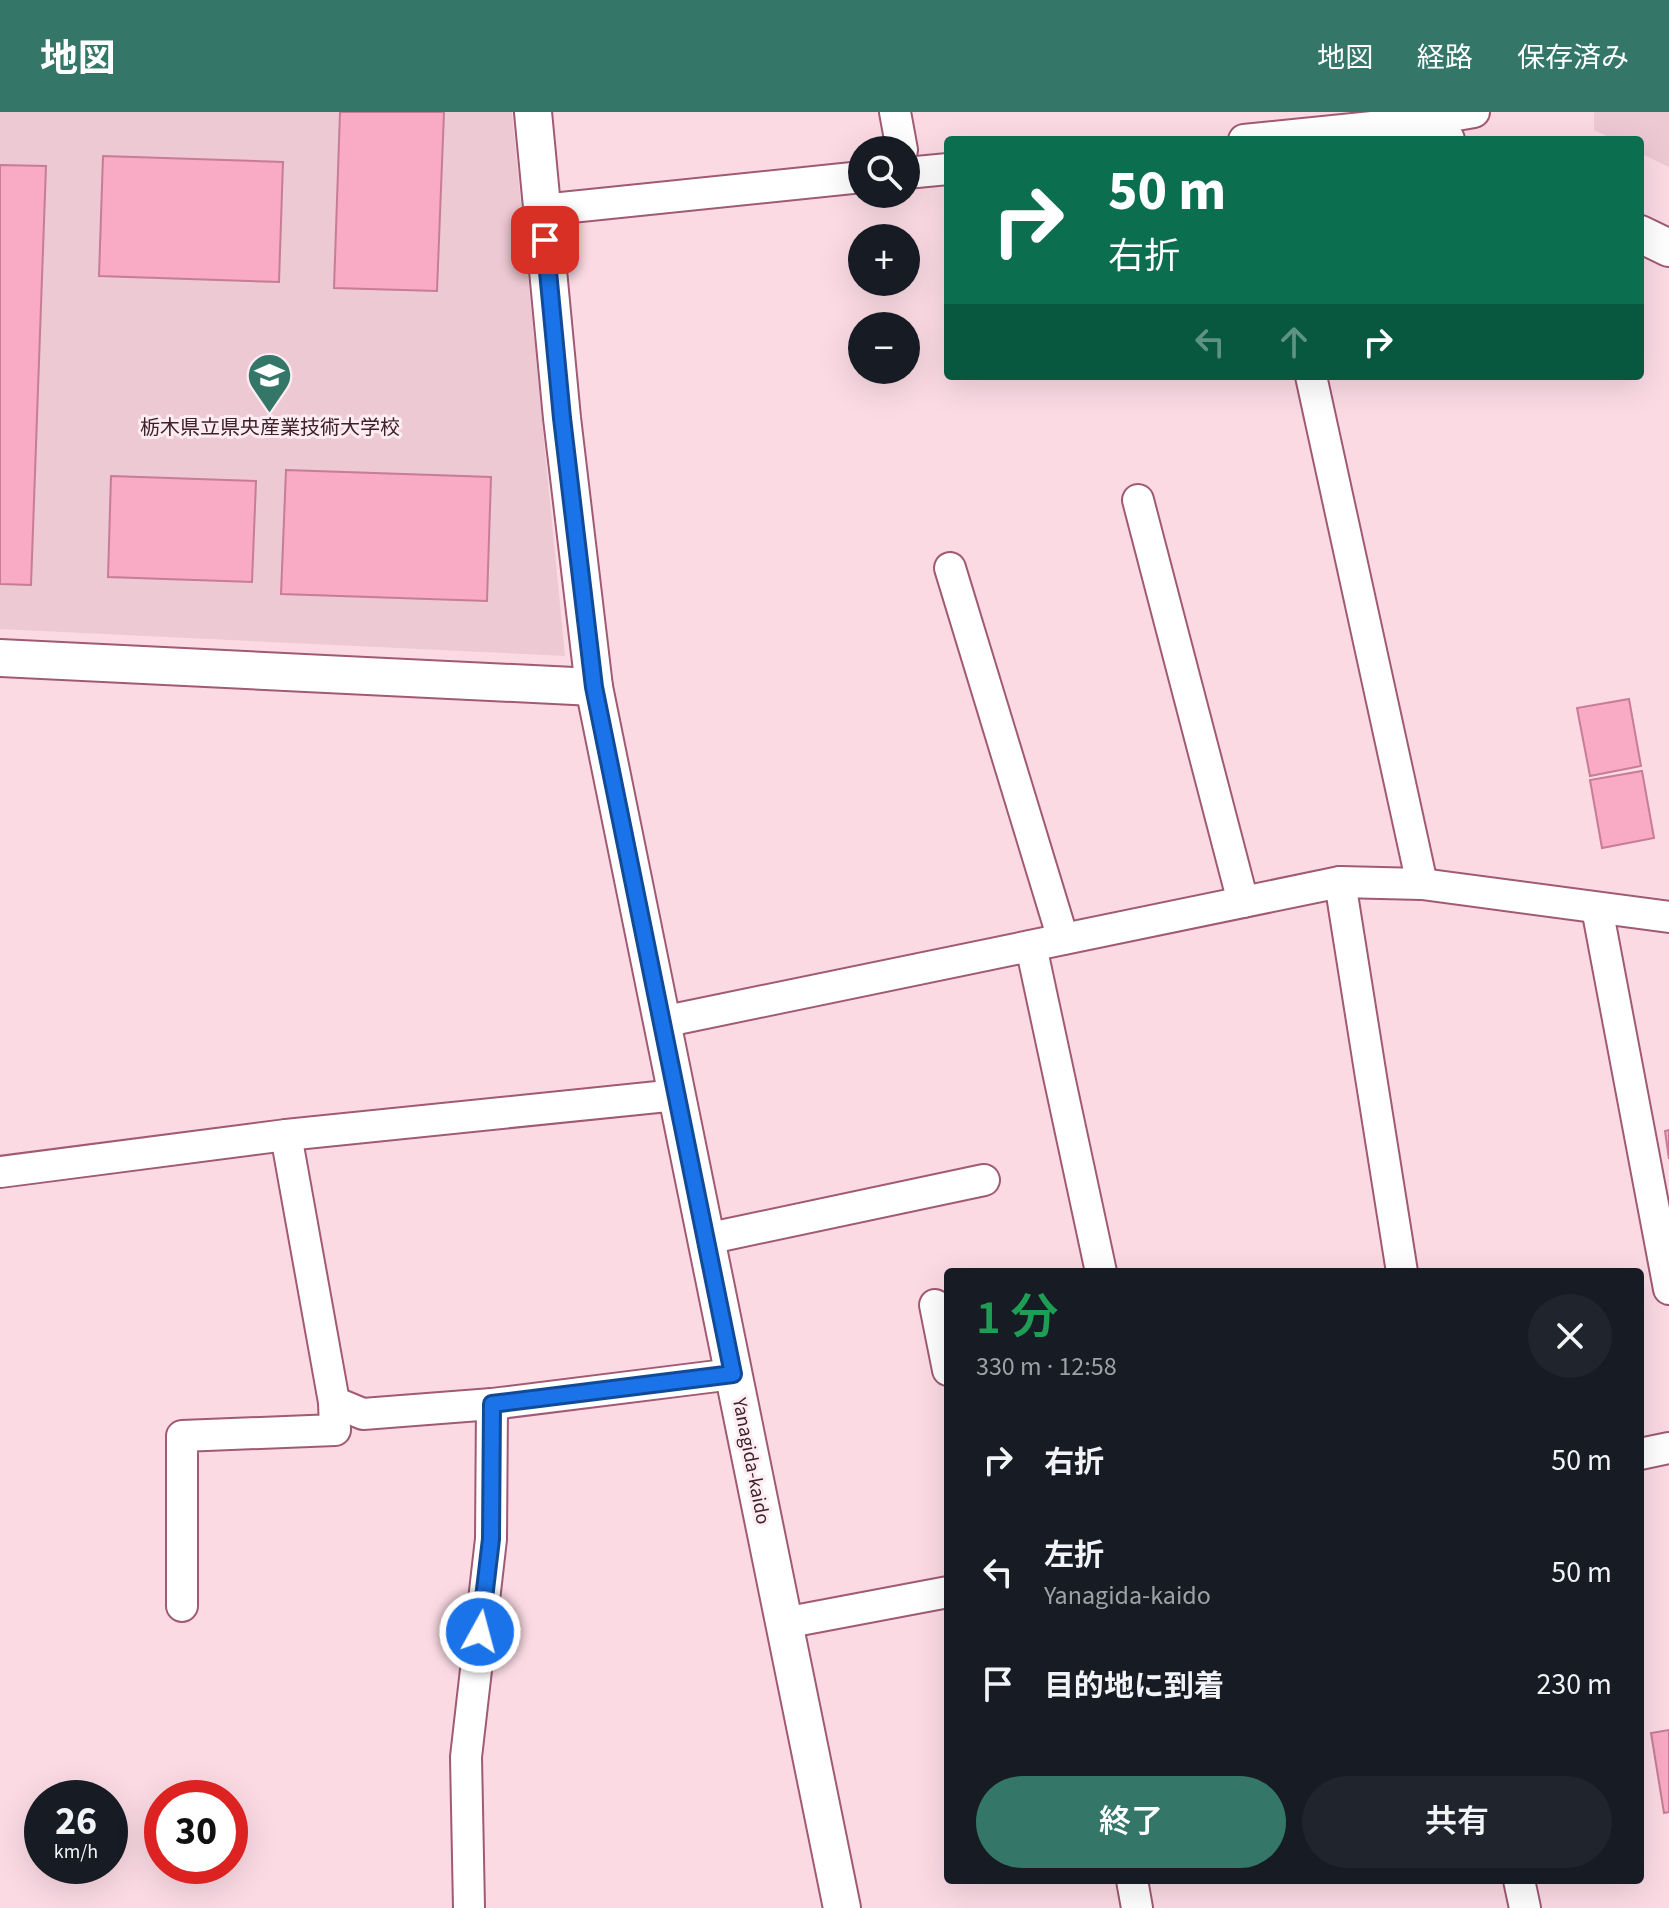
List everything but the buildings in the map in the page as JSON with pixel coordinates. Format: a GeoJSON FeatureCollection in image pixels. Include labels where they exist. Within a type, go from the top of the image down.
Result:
{"type":"FeatureCollection","features":[{"type":"Feature","properties":{"kind":"street","name":"Yanagida-kaido"},"geometry":{"type":"LineString","coordinates":[[533,112],[562,418],[594,687],[842,1908]]}},
{"type":"Feature","properties":{"kind":"street"},"geometry":{"type":"LineString","coordinates":[[895,112],[899,136]]}},
{"type":"Feature","properties":{"kind":"street"},"geometry":{"type":"LineString","coordinates":[[1272,136],[1400,118],[1474,112]]}},
{"type":"Feature","properties":{"kind":"street"},"geometry":{"type":"LineString","coordinates":[[1400,118],[1438,136]]}},
{"type":"Feature","properties":{"kind":"street"},"geometry":{"type":"LineString","coordinates":[[920,170],[944,169]]}},
{"type":"Feature","properties":{"kind":"street"},"geometry":{"type":"LineString","coordinates":[[542,210],[848,178]]}},
{"type":"Feature","properties":{"kind":"street"},"geometry":{"type":"LineString","coordinates":[[1644,236],[1669,248]]}},
{"type":"Feature","properties":{"kind":"street"},"geometry":{"type":"LineString","coordinates":[[1312,380],[1422,884]]}},
{"type":"Feature","properties":{"kind":"street"},"geometry":{"type":"LineString","coordinates":[[1138,500],[1243,902]]}},
{"type":"Feature","properties":{"kind":"street"},"geometry":{"type":"LineString","coordinates":[[950,568],[1063,939]]}},
{"type":"Feature","properties":{"kind":"street"},"geometry":{"type":"LineString","coordinates":[[0,658],[594,687]]}},
{"type":"Feature","properties":{"kind":"street"},"geometry":{"type":"LineString","coordinates":[[1340,882],[1401,1268]]}},
{"type":"Feature","properties":{"kind":"street"},"geometry":{"type":"LineString","coordinates":[[662,1022],[1340,882],[1422,884],[1669,917]]}},
{"type":"Feature","properties":{"kind":"street"},"geometry":{"type":"LineString","coordinates":[[1597,908],[1669,1289]]}},
{"type":"Feature","properties":{"kind":"street"},"geometry":{"type":"LineString","coordinates":[[1031,946],[1100,1268]]}},
{"type":"Feature","properties":{"kind":"street"},"geometry":{"type":"LineString","coordinates":[[0,1172],[286,1135],[677,1095]]}},
{"type":"Feature","properties":{"kind":"street"},"geometry":{"type":"LineString","coordinates":[[182,1606],[182,1436],[335,1430],[334,1402],[286,1135]]}},
{"type":"Feature","properties":{"kind":"street"},"geometry":{"type":"LineString","coordinates":[[706,1239],[984,1180]]}},
{"type":"Feature","properties":{"kind":"street"},"geometry":{"type":"LineString","coordinates":[[935,1305],[944,1350]]}},
{"type":"Feature","properties":{"kind":"street"},"geometry":{"type":"LineString","coordinates":[[334,1402],[363,1414],[492,1404],[733,1374]]}},
{"type":"Feature","properties":{"kind":"street"},"geometry":{"type":"LineString","coordinates":[[469,1908],[466,1757],[491,1539],[492,1404]]}},
{"type":"Feature","properties":{"kind":"street"},"geometry":{"type":"LineString","coordinates":[[1644,1453],[1669,1448]]}},
{"type":"Feature","properties":{"kind":"street"},"geometry":{"type":"LineString","coordinates":[[784,1623],[944,1593]]}},
{"type":"Feature","properties":{"kind":"street"},"geometry":{"type":"LineString","coordinates":[[1133,1884],[1137,1908]]}},
{"type":"Feature","properties":{"kind":"street"},"geometry":{"type":"LineString","coordinates":[[1520,1884],[1525,1908]]}},
{"type":"Feature","properties":{"kind":"shaded area","name":"栃木県立県央産業技術大学校"},"geometry":{"type":"Polygon","coordinates":[[[0,112],[512,112],[565,656],[0,629],[0,112]]]}},
{"type":"Feature","properties":{"kind":"shaded area"},"geometry":{"type":"Polygon","coordinates":[[[1594,112],[1669,112],[1669,167],[1644,155],[1644,136],[1607,136],[1594,130],[1594,112]]]}},
{"type":"Feature","properties":{"kind":"place","name":"栃木県立県央産業技術大学校"},"geometry":{"type":"Point","coordinates":[270,415]}},
{"type":"Feature","properties":{"kind":"route"},"geometry":{"type":"LineString","coordinates":[[480,1632],[491,1539],[492,1404],[733,1374],[594,687],[562,418],[545,240]]}}]}
